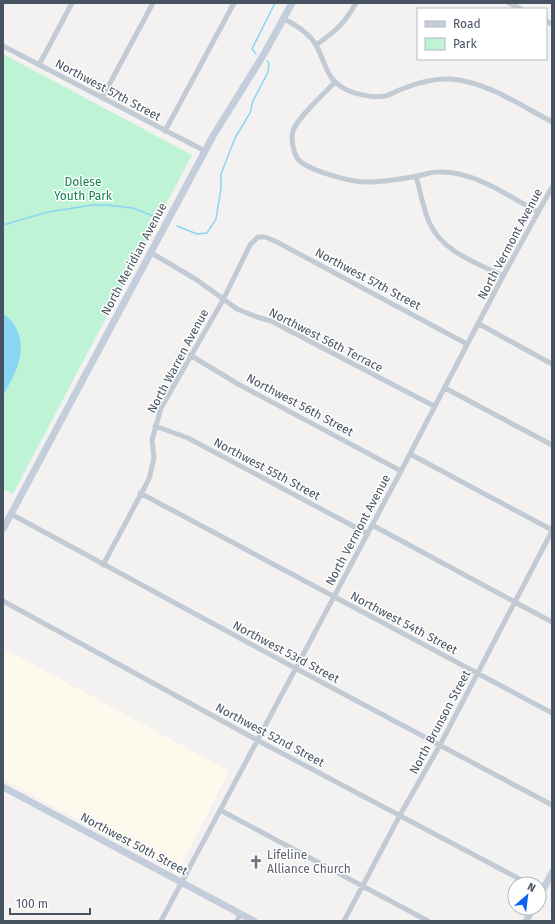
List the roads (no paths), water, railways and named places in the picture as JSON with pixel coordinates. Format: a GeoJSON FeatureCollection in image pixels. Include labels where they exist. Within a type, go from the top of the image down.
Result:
{"type":"FeatureCollection","features":[{"type":"Feature","properties":{"kind":"main road","name":"North Meridian Avenue"},"geometry":{"type":"LineString","coordinates":[[3,529],[204,151],[264,54],[292,3]]}},
{"type":"Feature","properties":{"kind":"main road","name":"Northwest 50th Street"},"geometry":{"type":"LineString","coordinates":[[3,786],[254,921]]}},
{"type":"Feature","properties":{"kind":"street"},"geometry":{"type":"LineString","coordinates":[[39,65],[72,3]]}},
{"type":"Feature","properties":{"kind":"street"},"geometry":{"type":"LineString","coordinates":[[102,98],[153,3]]}},
{"type":"Feature","properties":{"kind":"street"},"geometry":{"type":"LineString","coordinates":[[165,131],[234,3]]}},
{"type":"Feature","properties":{"kind":"street"},"geometry":{"type":"LineString","coordinates":[[316,45],[337,30],[349,16],[356,3]]}},
{"type":"Feature","properties":{"kind":"street"},"geometry":{"type":"LineString","coordinates":[[508,3],[519,8]]}},
{"type":"Feature","properties":{"kind":"street"},"geometry":{"type":"LineString","coordinates":[[284,19],[296,25],[308,35],[316,45],[324,65],[334,83],[349,90],[365,96],[385,96],[422,81],[447,79],[466,80],[496,92],[552,122]]}},
{"type":"Feature","properties":{"kind":"street","name":"Northwest 57th Street"},"geometry":{"type":"LineString","coordinates":[[3,46],[204,151]]}},
{"type":"Feature","properties":{"kind":"street"},"geometry":{"type":"LineString","coordinates":[[334,83],[302,117],[293,130],[292,143],[298,159],[311,167],[350,180],[367,182],[416,176],[440,171],[456,174],[481,181],[538,212]]}},
{"type":"Feature","properties":{"kind":"street"},"geometry":{"type":"LineString","coordinates":[[416,176],[430,224],[443,242],[452,250],[503,276]]}},
{"type":"Feature","properties":{"kind":"street","name":"North Vermont Avenue"},"geometry":{"type":"LineString","coordinates":[[182,882],[368,534],[503,276],[552,187]]}},
{"type":"Feature","properties":{"kind":"street"},"geometry":{"type":"LineString","coordinates":[[546,199],[552,202]]}},
{"type":"Feature","properties":{"kind":"street","name":"Northwest 57th Street"},"geometry":{"type":"LineString","coordinates":[[258,237],[265,237],[277,242],[467,344]]}},
{"type":"Feature","properties":{"kind":"street","name":"North Warren Avenue"},"geometry":{"type":"LineString","coordinates":[[103,565],[140,493],[149,479],[154,458],[152,440],[162,408],[190,355],[222,300],[250,245],[258,237]]}},
{"type":"Feature","properties":{"kind":"street","name":"Northwest 56th Terrace"},"geometry":{"type":"LineString","coordinates":[[150,252],[197,280],[222,300],[237,309],[256,317],[271,320],[434,406]]}},
{"type":"Feature","properties":{"kind":"street"},"geometry":{"type":"LineString","coordinates":[[479,324],[552,364]]}},
{"type":"Feature","properties":{"kind":"street","name":"Northwest 56th Street"},"geometry":{"type":"LineString","coordinates":[[190,355],[238,384],[401,471]]}},
{"type":"Feature","properties":{"kind":"street"},"geometry":{"type":"LineString","coordinates":[[445,388],[552,445]]}},
{"type":"Feature","properties":{"kind":"street","name":"Northwest 55th Street"},"geometry":{"type":"LineString","coordinates":[[156,426],[188,438],[368,534]]}},
{"type":"Feature","properties":{"kind":"street"},"geometry":{"type":"LineString","coordinates":[[410,454],[552,531]]}},
{"type":"Feature","properties":{"kind":"street","name":"Northwest 54th Street"},"geometry":{"type":"LineString","coordinates":[[140,493],[552,714]]}},
{"type":"Feature","properties":{"kind":"street","name":"Northwest 53rd Street"},"geometry":{"type":"LineString","coordinates":[[11,514],[103,565],[552,805]]}},
{"type":"Feature","properties":{"kind":"street"},"geometry":{"type":"LineString","coordinates":[[372,526],[552,622]]}},
{"type":"Feature","properties":{"kind":"street","name":"North Brunson Street"},"geometry":{"type":"LineString","coordinates":[[344,921],[400,815],[440,745],[552,531]]}},
{"type":"Feature","properties":{"kind":"street","name":"Northwest 52nd Street"},"geometry":{"type":"LineString","coordinates":[[3,601],[257,740],[513,876]]}},
{"type":"Feature","properties":{"kind":"street"},"geometry":{"type":"LineString","coordinates":[[220,810],[428,921]]}},
{"type":"Feature","properties":{"kind":"street"},"geometry":{"type":"LineString","coordinates":[[161,921],[182,882]]}},
{"type":"Feature","properties":{"kind":"street"},"geometry":{"type":"LineString","coordinates":[[237,921],[240,914]]}},
{"type":"Feature","properties":{"kind":"water"},"geometry":{"type":"Polygon","coordinates":[[[3,314],[10,319],[16,327],[21,347],[18,364],[12,380],[3,395],[3,314]]]}},
{"type":"Feature","properties":{"kind":"waterway"},"geometry":{"type":"LineString","coordinates":[[256,54],[252,49],[275,3]]}},
{"type":"Feature","properties":{"kind":"waterway"},"geometry":{"type":"LineString","coordinates":[[177,226],[197,234],[207,233],[216,219],[221,188],[221,174],[235,138],[250,113],[253,101],[268,72],[269,63],[267,61]]}},
{"type":"Feature","properties":{"kind":"waterway"},"geometry":{"type":"LineString","coordinates":[[3,225],[48,212],[93,205],[133,208],[153,216]]}},
{"type":"Feature","properties":{"kind":"place","name":"Lifeline Alliance Church"},"geometry":{"type":"Point","coordinates":[256,862]}},
{"type":"Feature","properties":{"kind":"park label","name":"Dolese Youth Park"},"geometry":{"type":"Point","coordinates":[83,189]}}]}
